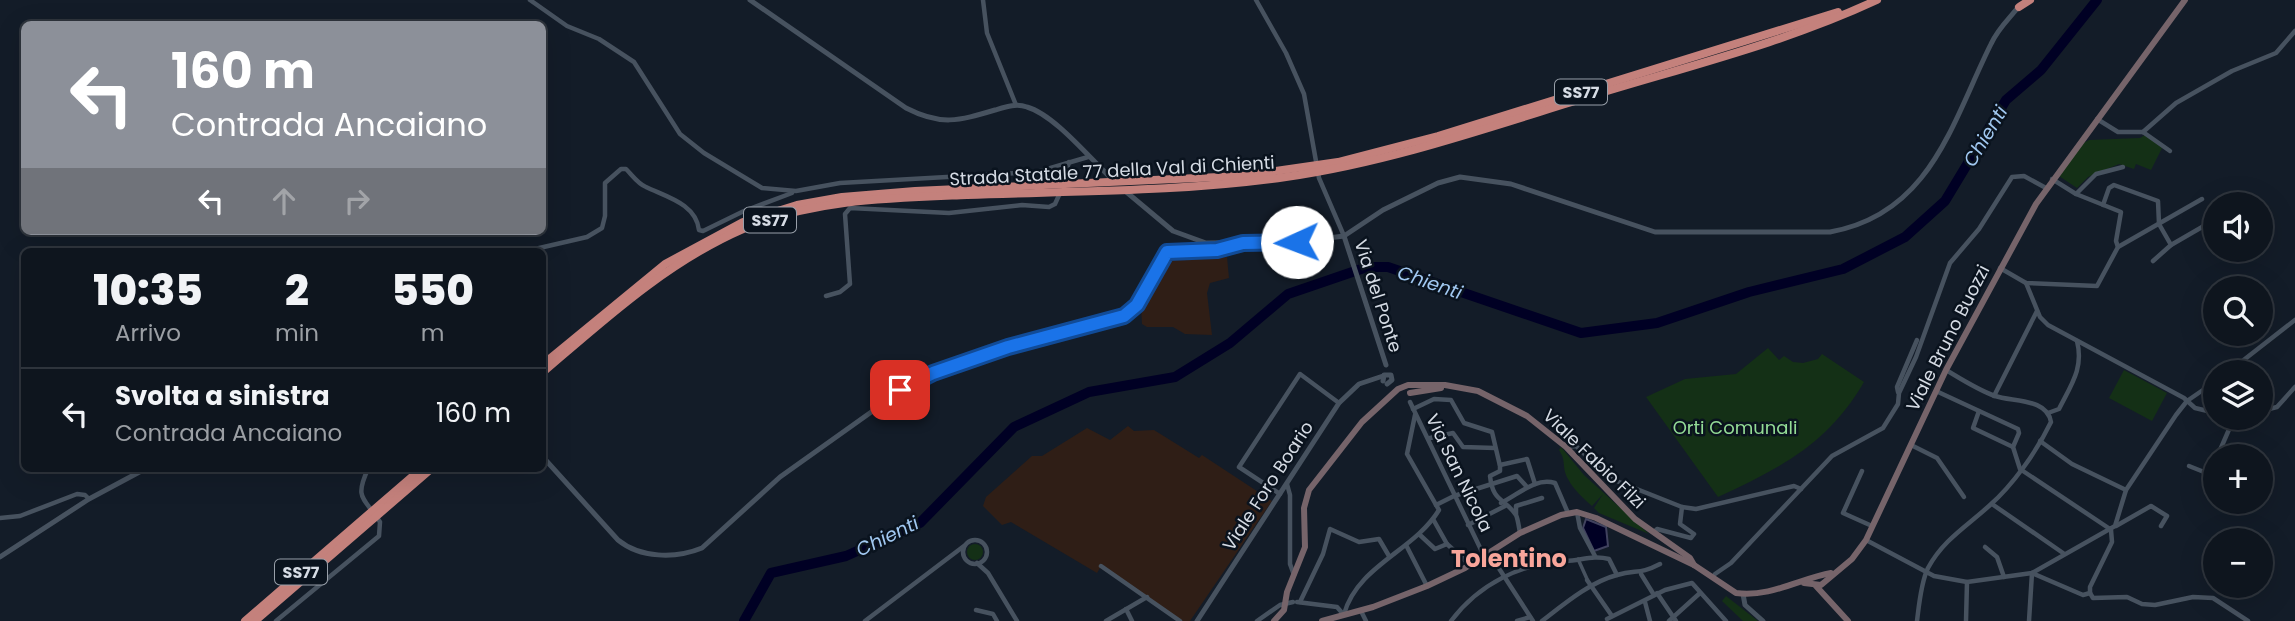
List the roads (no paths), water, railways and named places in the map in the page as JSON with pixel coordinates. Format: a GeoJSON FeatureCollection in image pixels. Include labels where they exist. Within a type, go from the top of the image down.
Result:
{"type":"FeatureCollection","features":[{"type":"Feature","properties":{"kind":"highway","name":"Strada Statale 77 della Val di Chienti"},"geometry":{"type":"LineString","coordinates":[[1725,52],[1866,0]]}},
{"type":"Feature","properties":{"kind":"highway","name":"Strada Statale 77 della Val di Chienti"},"geometry":{"type":"LineString","coordinates":[[546,362],[628,291],[666,264],[743,222],[797,205],[842,197],[1242,182],[1341,167],[1440,142],[1830,20],[1877,0]]}},
{"type":"Feature","properties":{"kind":"highway"},"geometry":{"type":"LineString","coordinates":[[2021,4],[2030,0]]}},
{"type":"Feature","properties":{"kind":"highway","name":"Strada Statale 77 della Val di Chienti"},"geometry":{"type":"LineString","coordinates":[[546,370],[656,279],[700,250],[747,227],[799,211],[843,202],[1044,190]]}},
{"type":"Feature","properties":{"kind":"highway","name":"SS77"},"geometry":{"type":"LineString","coordinates":[[411,482],[419,472]]}},
{"type":"Feature","properties":{"kind":"highway","name":"SS77"},"geometry":{"type":"LineString","coordinates":[[245,621],[411,482],[427,472]]}},
{"type":"Feature","properties":{"kind":"highway","name":"SS77"},"geometry":{"type":"LineString","coordinates":[[255,621],[361,525]]}},
{"type":"Feature","properties":{"kind":"main road","name":"Viale Bruno Buozzi"},"geometry":{"type":"LineString","coordinates":[[1743,594],[1818,581],[1852,559],[1866,540],[1946,370],[1999,268],[2046,188],[2185,0]]}},
{"type":"Feature","properties":{"kind":"main road","name":"Viale Fabio Filzi"},"geometry":{"type":"LineString","coordinates":[[1407,385],[1464,388],[1494,398],[1527,416],[1566,447],[1621,506],[1690,558],[1695,565]]}},
{"type":"Feature","properties":{"kind":"main road"},"geometry":{"type":"LineString","coordinates":[[1274,621],[1294,602],[1294,575],[1305,547],[1304,508],[1309,489],[1362,422],[1407,385],[1410,397]]}},
{"type":"Feature","properties":{"kind":"main road","name":"Viale Fabio Filzi"},"geometry":{"type":"LineString","coordinates":[[1396,392],[1410,397],[1464,388]]}},
{"type":"Feature","properties":{"kind":"main road"},"geometry":{"type":"LineString","coordinates":[[1322,621],[1361,611],[1427,586],[1467,566],[1520,533],[1568,513],[1577,512],[1596,518],[1695,565],[1729,590],[1743,594]]}},
{"type":"Feature","properties":{"kind":"main road"},"geometry":{"type":"LineString","coordinates":[[1818,581],[1825,594],[1848,621]]}},
{"type":"Feature","properties":{"kind":"street"},"geometry":{"type":"LineString","coordinates":[[530,0],[567,26],[599,40],[634,62],[680,134],[704,153],[762,188],[796,191]]}},
{"type":"Feature","properties":{"kind":"street"},"geometry":{"type":"LineString","coordinates":[[750,0],[906,108],[926,118],[943,121],[965,119],[1016,105],[1042,115],[1173,232],[1206,243],[1343,236],[1383,210],[1437,183],[1460,177],[1511,184],[1655,232],[1830,232],[1848,229],[1898,202],[1933,162],[1949,139],[1991,43],[2004,21],[2021,4]]}},
{"type":"Feature","properties":{"kind":"street"},"geometry":{"type":"LineString","coordinates":[[983,0],[988,33],[1016,105]]}},
{"type":"Feature","properties":{"kind":"street"},"geometry":{"type":"LineString","coordinates":[[1256,0],[1281,43],[1304,94],[1319,178],[1343,236]]}},
{"type":"Feature","properties":{"kind":"street"},"geometry":{"type":"LineString","coordinates":[[2143,132],[2176,103],[2232,71],[2276,53],[2295,31]]}},
{"type":"Feature","properties":{"kind":"street"},"geometry":{"type":"LineString","coordinates":[[2096,118],[2118,132],[2143,132],[2170,151]]}},
{"type":"Feature","properties":{"kind":"street"},"geometry":{"type":"LineString","coordinates":[[540,248],[587,237],[602,228],[605,216],[605,183],[621,169],[626,169],[646,187],[669,195],[694,215],[699,230],[703,231],[744,211],[796,191],[840,183],[1037,172],[1088,157]]}},
{"type":"Feature","properties":{"kind":"street"},"geometry":{"type":"LineString","coordinates":[[827,296],[840,292],[850,284],[845,214],[850,208],[949,214],[1022,205],[1049,207],[1057,201],[1069,162]]}},
{"type":"Feature","properties":{"kind":"street"},"geometry":{"type":"LineString","coordinates":[[2076,194],[2096,174],[2123,167]]}},
{"type":"Feature","properties":{"kind":"street"},"geometry":{"type":"LineString","coordinates":[[1715,575],[1731,563],[1832,456],[1884,428],[1898,404],[1899,393],[1916,357],[1950,263],[1979,229],[2012,177],[2024,176],[2046,188]]}},
{"type":"Feature","properties":{"kind":"street"},"geometry":{"type":"LineString","coordinates":[[2052,179],[2076,194],[2121,212],[2116,241],[2118,247]]}},
{"type":"Feature","properties":{"kind":"street"},"geometry":{"type":"LineString","coordinates":[[2103,205],[2109,188],[2114,186],[2158,201],[2159,224],[2171,245]]}},
{"type":"Feature","properties":{"kind":"street"},"geometry":{"type":"LineString","coordinates":[[1999,268],[2026,283],[2097,286],[2118,247],[2202,199]]}},
{"type":"Feature","properties":{"kind":"street"},"geometry":{"type":"LineString","coordinates":[[2153,261],[2171,245],[2203,226]]}},
{"type":"Feature","properties":{"kind":"street","name":"Via del Ponte"},"geometry":{"type":"LineString","coordinates":[[1343,236],[1371,310],[1386,365],[1389,398]]}},
{"type":"Feature","properties":{"kind":"street"},"geometry":{"type":"LineString","coordinates":[[546,460],[630,550],[678,554],[702,548],[758,494],[922,378],[1008,347],[1124,316],[1137,305],[1167,252],[1217,250],[1243,243]]}},
{"type":"Feature","properties":{"kind":"street"},"geometry":{"type":"LineString","coordinates":[[2026,283],[2037,310],[2048,325],[2203,411]]}},
{"type":"Feature","properties":{"kind":"street"},"geometry":{"type":"LineString","coordinates":[[1994,396],[2037,310]]}},
{"type":"Feature","properties":{"kind":"street"},"geometry":{"type":"LineString","coordinates":[[2244,360],[2295,320]]}},
{"type":"Feature","properties":{"kind":"street"},"geometry":{"type":"LineString","coordinates":[[1899,393],[1897,387],[1917,340]]}},
{"type":"Feature","properties":{"kind":"street"},"geometry":{"type":"LineString","coordinates":[[2048,413],[2059,409],[2078,372],[2081,356],[2076,340]]}},
{"type":"Feature","properties":{"kind":"street"},"geometry":{"type":"LineString","coordinates":[[1917,621],[1926,571],[1948,540],[1992,504],[2020,469],[2051,422],[2048,413],[2036,405],[1994,396],[1946,370]]}},
{"type":"Feature","properties":{"kind":"street"},"geometry":{"type":"LineString","coordinates":[[1280,494],[1239,467],[1300,374],[1339,403]]}},
{"type":"Feature","properties":{"kind":"street","name":"Viale Foro Boario"},"geometry":{"type":"LineString","coordinates":[[1197,621],[1339,403],[1355,387],[1374,379],[1387,379]]}},
{"type":"Feature","properties":{"kind":"street","name":"Via del Ponte"},"geometry":{"type":"LineString","coordinates":[[1387,379],[1407,385]]}},
{"type":"Feature","properties":{"kind":"street","name":"Via del Ponte"},"geometry":{"type":"LineString","coordinates":[[1387,379],[1396,392]]}},
{"type":"Feature","properties":{"kind":"street"},"geometry":{"type":"LineString","coordinates":[[2273,408],[2295,387]]}},
{"type":"Feature","properties":{"kind":"street"},"geometry":{"type":"LineString","coordinates":[[2203,390],[2187,401],[2126,490],[2113,528],[2112,542],[2090,587],[2090,593],[2094,598],[2127,597],[2142,604],[2155,605],[2193,597],[2213,598],[2248,621]]}},
{"type":"Feature","properties":{"kind":"street"},"geometry":{"type":"LineString","coordinates":[[1936,391],[2018,429],[2013,447],[2020,469],[2113,528]]}},
{"type":"Feature","properties":{"kind":"street","name":"Via San Nicola"},"geometry":{"type":"LineString","coordinates":[[1410,397],[1414,412],[1430,439],[1468,524],[1532,619]]}},
{"type":"Feature","properties":{"kind":"street"},"geometry":{"type":"LineString","coordinates":[[1294,602],[1337,607],[1344,615],[1362,580],[1389,556],[1420,535],[1433,519],[1437,512],[1436,505],[1407,454],[1414,412],[1434,399],[1451,400],[1464,423],[1492,432],[1500,471],[1490,476],[1491,484],[1503,505],[1516,515]]}},
{"type":"Feature","properties":{"kind":"street"},"geometry":{"type":"LineString","coordinates":[[1979,411],[1973,428],[2013,447]]}},
{"type":"Feature","properties":{"kind":"street"},"geometry":{"type":"LineString","coordinates":[[1430,439],[1453,433],[1463,447],[1494,448]]}},
{"type":"Feature","properties":{"kind":"street"},"geometry":{"type":"LineString","coordinates":[[2040,441],[2073,464],[2126,490]]}},
{"type":"Feature","properties":{"kind":"street"},"geometry":{"type":"LineString","coordinates":[[1910,445],[1937,458],[1964,497]]}},
{"type":"Feature","properties":{"kind":"street"},"geometry":{"type":"LineString","coordinates":[[1566,447],[1576,446],[1616,481],[1682,507],[1696,509],[1794,486],[1802,489]]}},
{"type":"Feature","properties":{"kind":"street"},"geometry":{"type":"LineString","coordinates":[[1500,465],[1527,459],[1535,484]]}},
{"type":"Feature","properties":{"kind":"street"},"geometry":{"type":"LineString","coordinates":[[2189,466],[2203,472]]}},
{"type":"Feature","properties":{"kind":"street"},"geometry":{"type":"LineString","coordinates":[[1862,471],[1843,513],[1872,526]]}},
{"type":"Feature","properties":{"kind":"street"},"geometry":{"type":"LineString","coordinates":[[0,557],[89,499],[139,472]]}},
{"type":"Feature","properties":{"kind":"street"},"geometry":{"type":"LineString","coordinates":[[276,621],[379,536],[380,522],[361,498],[359,490],[367,472]]}},
{"type":"Feature","properties":{"kind":"street"},"geometry":{"type":"LineString","coordinates":[[1436,505],[1454,496],[1517,476],[1527,487]]}},
{"type":"Feature","properties":{"kind":"street"},"geometry":{"type":"LineString","coordinates":[[1468,524],[1503,505],[1527,487],[1548,481],[1555,483],[1568,513]]}},
{"type":"Feature","properties":{"kind":"street"},"geometry":{"type":"LineString","coordinates":[[1287,484],[1290,495],[1290,564],[1294,575]]}},
{"type":"Feature","properties":{"kind":"street"},"geometry":{"type":"LineString","coordinates":[[0,518],[20,516],[77,494],[89,499]]}},
{"type":"Feature","properties":{"kind":"street"},"geometry":{"type":"LineString","coordinates":[[1517,495],[1521,505]]}},
{"type":"Feature","properties":{"kind":"street"},"geometry":{"type":"LineString","coordinates":[[1520,533],[1516,506],[1542,498]]}},
{"type":"Feature","properties":{"kind":"street"},"geometry":{"type":"LineString","coordinates":[[1992,504],[2063,553]]}},
{"type":"Feature","properties":{"kind":"street"},"geometry":{"type":"LineString","coordinates":[[1866,540],[1926,571],[1948,580],[1967,582],[2032,572],[2151,506],[2167,516],[2161,526]]}},
{"type":"Feature","properties":{"kind":"street"},"geometry":{"type":"LineString","coordinates":[[1653,532],[1657,529],[1691,538],[1694,534],[1692,530],[1680,524],[1682,507]]}},
{"type":"Feature","properties":{"kind":"street"},"geometry":{"type":"LineString","coordinates":[[1577,512],[1580,528],[1595,556]]}},
{"type":"Feature","properties":{"kind":"street"},"geometry":{"type":"LineString","coordinates":[[1433,519],[1447,544],[1467,566]]}},
{"type":"Feature","properties":{"kind":"street"},"geometry":{"type":"LineString","coordinates":[[1257,621],[1294,602],[1324,554],[1330,529],[1359,542],[1379,539],[1389,556]]}},
{"type":"Feature","properties":{"kind":"street"},"geometry":{"type":"LineString","coordinates":[[1420,535],[1435,549],[1447,544]]}},
{"type":"Feature","properties":{"kind":"street"},"geometry":{"type":"LineString","coordinates":[[864,621],[970,541],[981,541],[986,550],[988,573]]}},
{"type":"Feature","properties":{"kind":"street"},"geometry":{"type":"LineString","coordinates":[[1406,545],[1427,586]]}},
{"type":"Feature","properties":{"kind":"street"},"geometry":{"type":"LineString","coordinates":[[964,546],[964,558]]}},
{"type":"Feature","properties":{"kind":"street"},"geometry":{"type":"LineString","coordinates":[[1985,547],[1997,557],[2004,577]]}},
{"type":"Feature","properties":{"kind":"street"},"geometry":{"type":"LineString","coordinates":[[1451,621],[1503,576],[1545,561],[1595,556],[1609,558],[1617,575]]}},
{"type":"Feature","properties":{"kind":"street"},"geometry":{"type":"LineString","coordinates":[[951,557],[977,563],[988,573],[1017,621]]}},
{"type":"Feature","properties":{"kind":"street"},"geometry":{"type":"LineString","coordinates":[[977,563],[985,557]]}},
{"type":"Feature","properties":{"kind":"street"},"geometry":{"type":"LineString","coordinates":[[1578,559],[1587,580],[1609,616],[1608,619],[1656,594],[1692,583],[1726,621]]}},
{"type":"Feature","properties":{"kind":"street"},"geometry":{"type":"LineString","coordinates":[[1542,621],[1592,587],[1617,575],[1641,573],[1660,564]]}},
{"type":"Feature","properties":{"kind":"street"},"geometry":{"type":"LineString","coordinates":[[1101,566],[1180,621]]}},
{"type":"Feature","properties":{"kind":"street"},"geometry":{"type":"LineString","coordinates":[[2032,572],[2083,595],[2090,593]]}},
{"type":"Feature","properties":{"kind":"street"},"geometry":{"type":"LineString","coordinates":[[2029,621],[2032,572]]}},
{"type":"Feature","properties":{"kind":"street"},"geometry":{"type":"LineString","coordinates":[[1641,573],[1676,621]]}},
{"type":"Feature","properties":{"kind":"street"},"geometry":{"type":"LineString","coordinates":[[1966,621],[1967,582]]}},
{"type":"Feature","properties":{"kind":"street"},"geometry":{"type":"LineString","coordinates":[[1668,621],[1700,593]]}},
{"type":"Feature","properties":{"kind":"street"},"geometry":{"type":"LineString","coordinates":[[1743,594],[1745,605],[1763,621]]}},
{"type":"Feature","properties":{"kind":"street"},"geometry":{"type":"LineString","coordinates":[[1106,621],[1147,597]]}},
{"type":"Feature","properties":{"kind":"street"},"geometry":{"type":"LineString","coordinates":[[1645,602],[1650,621]]}},
{"type":"Feature","properties":{"kind":"street"},"geometry":{"type":"LineString","coordinates":[[976,610],[993,614],[997,621]]}},
{"type":"Feature","properties":{"kind":"street"},"geometry":{"type":"LineString","coordinates":[[1126,610],[1132,621]]}},
{"type":"Feature","properties":{"kind":"street"},"geometry":{"type":"LineString","coordinates":[[1361,611],[1366,621]]}},
{"type":"Feature","properties":{"kind":"street"},"geometry":{"type":"LineString","coordinates":[[1517,621],[1532,619]]}},
{"type":"Feature","properties":{"kind":"water"},"geometry":{"type":"Polygon","coordinates":[[[1586,519],[1606,527],[1608,546],[1594,551],[1583,528],[1586,519]]]}},
{"type":"Feature","properties":{"kind":"waterway","name":"Chienti"},"geometry":{"type":"LineString","coordinates":[[744,621],[771,573],[846,556],[920,523],[1014,427],[1089,392],[1175,377],[1230,343],[1288,294],[1367,267],[1388,267],[1581,333],[1657,323],[1749,292],[1843,269],[1905,237],[1945,201],[2006,100],[2041,70],[2097,0]]}},
{"type":"Feature","properties":{"kind":"district","name":"Tolentino"},"geometry":{"type":"Point","coordinates":[1509,559]}},
{"type":"Feature","properties":{"kind":"park label","name":"Orti Comunali"},"geometry":{"type":"Point","coordinates":[1735,428]}}]}
